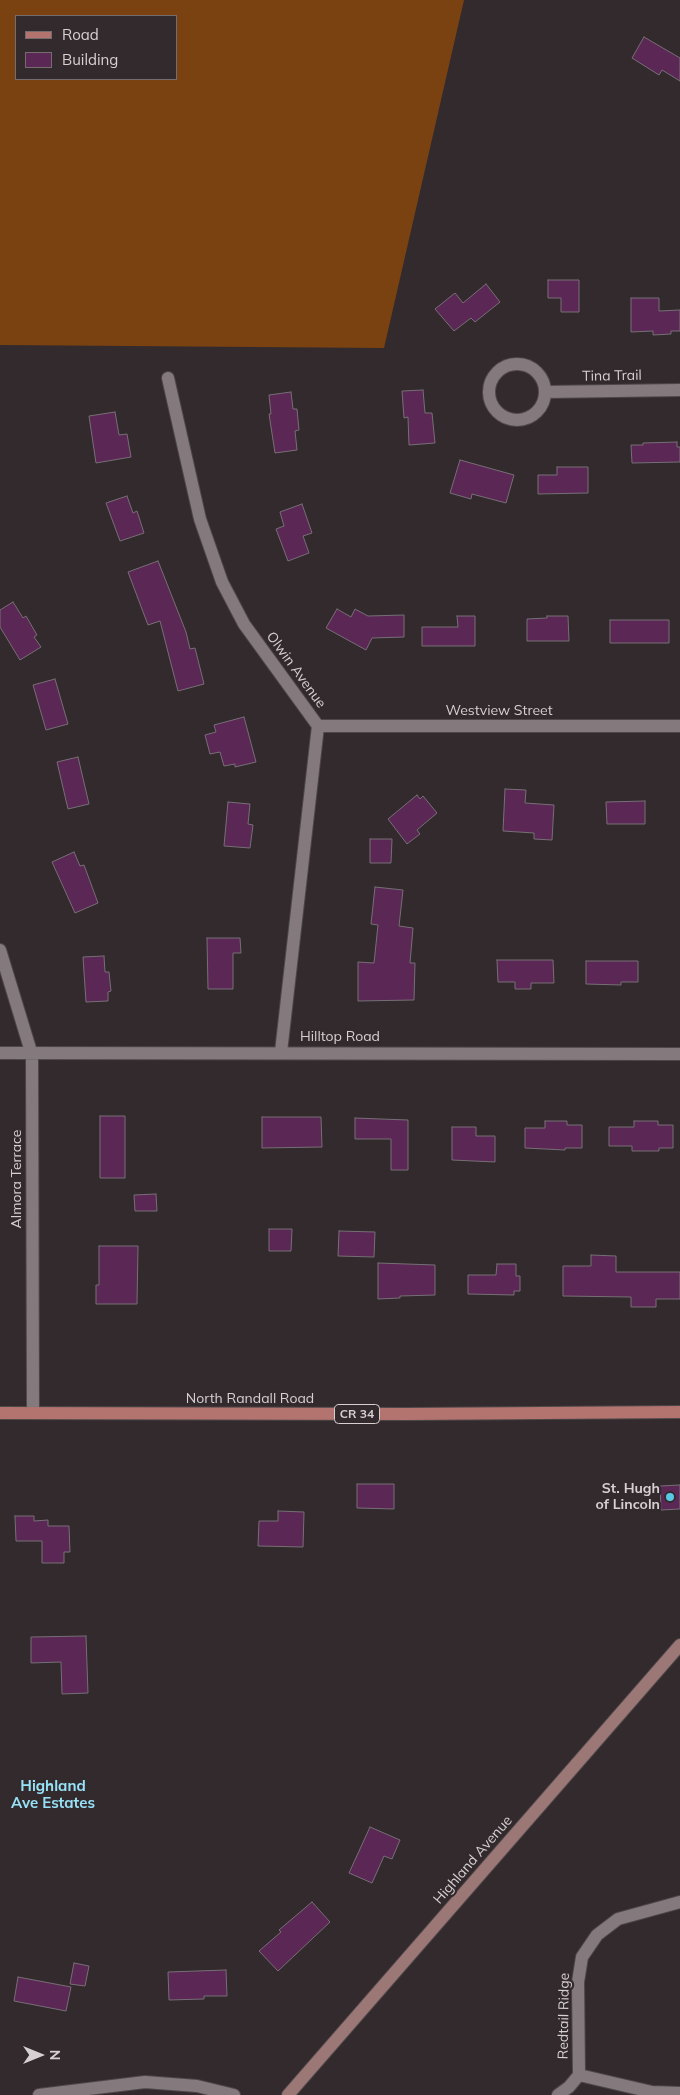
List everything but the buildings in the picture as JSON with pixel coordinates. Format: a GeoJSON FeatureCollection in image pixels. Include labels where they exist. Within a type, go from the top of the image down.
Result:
{"type":"FeatureCollection","features":[{"type":"Feature","properties":{"kind":"main road","name":"North Randall Road"},"geometry":{"type":"LineString","coordinates":[[0,1413],[406,1414],[680,1412]]}},
{"type":"Feature","properties":{"kind":"main road","name":"Highland Avenue"},"geometry":{"type":"LineString","coordinates":[[288,2095],[680,1646]]}},
{"type":"Feature","properties":{"kind":"street"},"geometry":{"type":"LineString","coordinates":[[522,364],[534,370],[544,383],[545,392],[544,402],[531,416],[522,420],[512,420],[496,410],[491,402],[490,392],[493,379],[497,373],[508,366],[522,364]]}},
{"type":"Feature","properties":{"kind":"street","name":"Olwin Avenue"},"geometry":{"type":"LineString","coordinates":[[168,378],[200,519],[222,582],[244,624],[318,726],[281,1052]]}},
{"type":"Feature","properties":{"kind":"street","name":"Tina Trail"},"geometry":{"type":"LineString","coordinates":[[545,392],[680,390]]}},
{"type":"Feature","properties":{"kind":"street","name":"Westview Street"},"geometry":{"type":"LineString","coordinates":[[318,726],[680,726]]}},
{"type":"Feature","properties":{"kind":"street","name":"Almora Terrace"},"geometry":{"type":"LineString","coordinates":[[0,950],[32,1055],[33,1413]]}},
{"type":"Feature","properties":{"kind":"street","name":"Hilltop Road"},"geometry":{"type":"LineString","coordinates":[[0,1054],[281,1052],[680,1054]]}},
{"type":"Feature","properties":{"kind":"street","name":"Redtail Ridge"},"geometry":{"type":"LineString","coordinates":[[558,2095],[569,2087],[579,2075],[578,1982],[582,1957],[597,1935],[618,1919],[680,1902]]}},
{"type":"Feature","properties":{"kind":"street"},"geometry":{"type":"LineString","coordinates":[[579,2075],[652,2092],[680,2093]]}},
{"type":"Feature","properties":{"kind":"street"},"geometry":{"type":"LineString","coordinates":[[40,2095],[145,2082],[198,2086],[234,2095]]}},
{"type":"Feature","properties":{"kind":"shaded area"},"geometry":{"type":"Polygon","coordinates":[[[0,0],[464,0],[384,348],[0,345],[0,0]]]}},
{"type":"Feature","properties":{"kind":"place","name":"St. Hugh of Lincoln"},"geometry":{"type":"Point","coordinates":[670,1497]}},
{"type":"Feature","properties":{"kind":"district","name":"Highland Ave Estates"},"geometry":{"type":"Point","coordinates":[53,1794]}}]}
